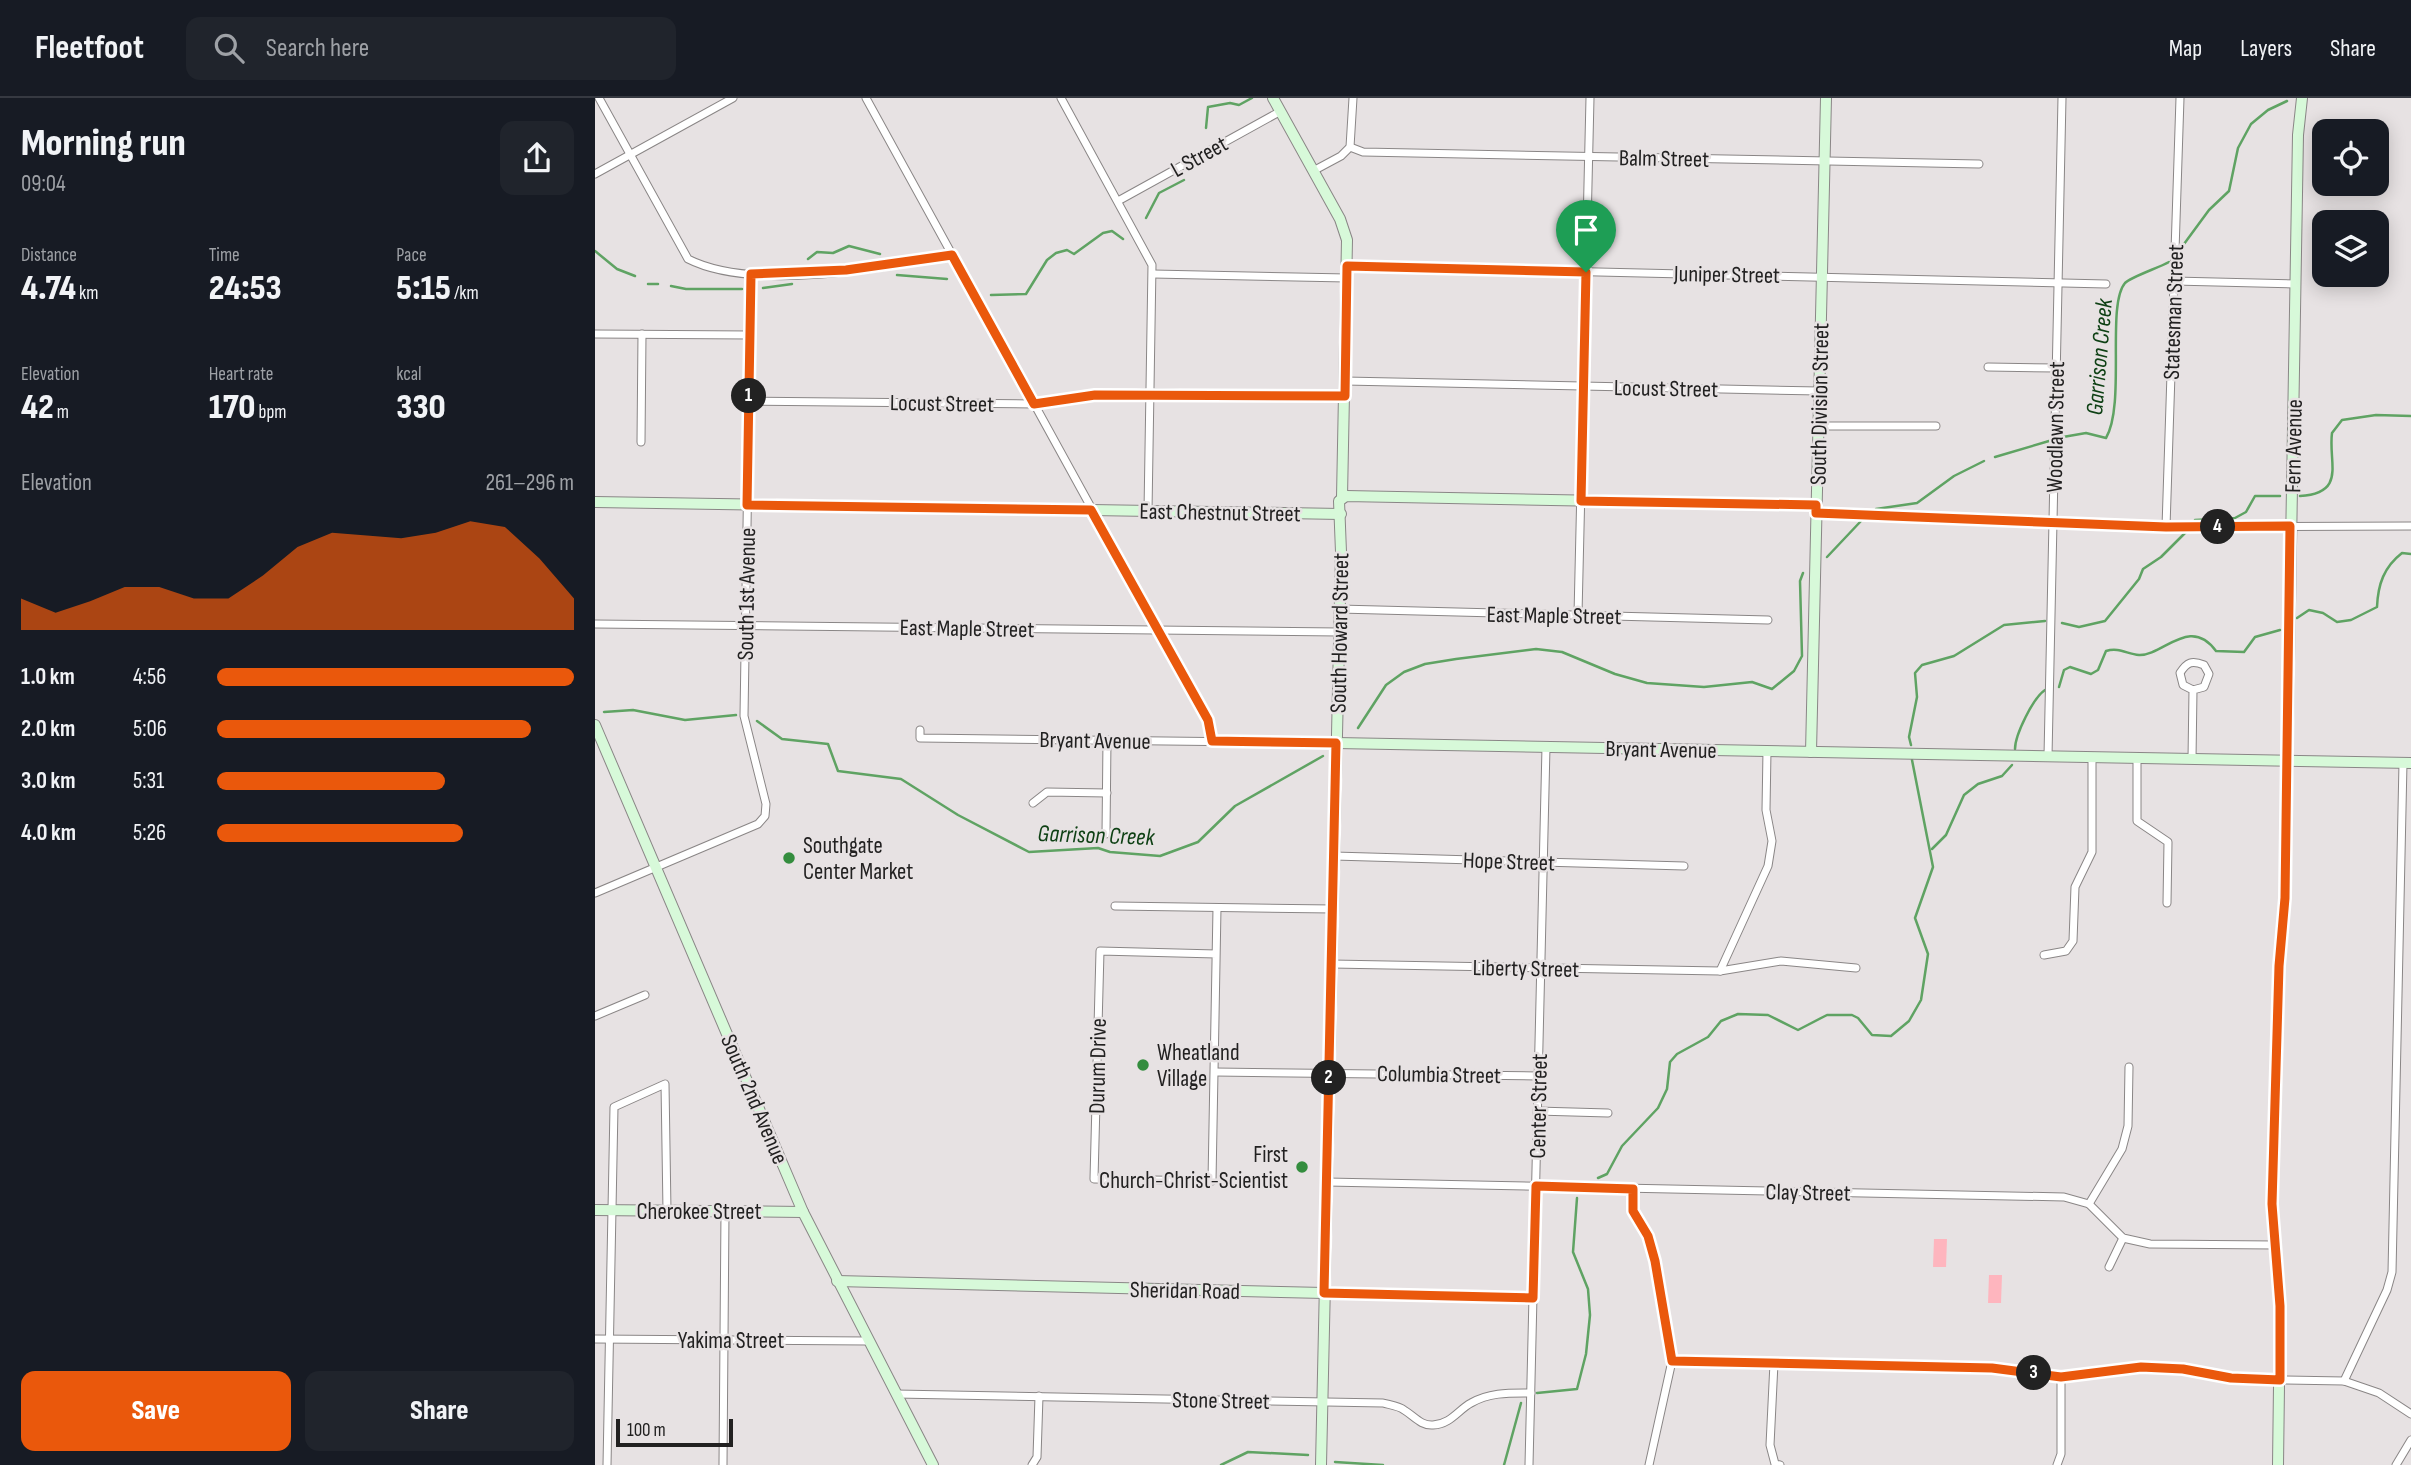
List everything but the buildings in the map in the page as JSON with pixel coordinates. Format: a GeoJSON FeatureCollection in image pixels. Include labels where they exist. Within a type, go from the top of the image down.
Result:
{"type":"FeatureCollection","features":[{"type":"Feature","properties":{"kind":"main road"},"geometry":{"type":"LineString","coordinates":[[1273,98],[1340,219],[1347,240],[1342,481],[1349,508],[1341,514]]}},
{"type":"Feature","properties":{"kind":"main road","name":"South Division Street"},"geometry":{"type":"LineString","coordinates":[[1811,752],[1826,98]]}},
{"type":"Feature","properties":{"kind":"main road","name":"Fern Avenue"},"geometry":{"type":"LineString","coordinates":[[2278,1465],[2280,1306],[2274,1245],[2272,1176],[2288,761],[2295,284],[2302,98]]}},
{"type":"Feature","properties":{"kind":"main road"},"geometry":{"type":"LineString","coordinates":[[1346,496],[1816,509]]}},
{"type":"Feature","properties":{"kind":"main road","name":"East Chestnut Street"},"geometry":{"type":"LineString","coordinates":[[595,502],[1341,514]]}},
{"type":"Feature","properties":{"kind":"main road","name":"South Howard Street"},"geometry":{"type":"LineString","coordinates":[[1321,1465],[1341,514]]}},
{"type":"Feature","properties":{"kind":"main road","name":"South 2nd Avenue"},"geometry":{"type":"LineString","coordinates":[[595,725],[803,1212],[933,1465]]}},
{"type":"Feature","properties":{"kind":"main road","name":"Bryant Avenue"},"geometry":{"type":"LineString","coordinates":[[1336,743],[2407,763]]}},
{"type":"Feature","properties":{"kind":"main road","name":"Cherokee Street"},"geometry":{"type":"LineString","coordinates":[[595,1210],[803,1212]]}},
{"type":"Feature","properties":{"kind":"main road","name":"Sheridan Road"},"geometry":{"type":"LineString","coordinates":[[837,1282],[1324,1293]]}},
{"type":"Feature","properties":{"kind":"street"},"geometry":{"type":"LineString","coordinates":[[599,98],[688,259],[708,269],[751,274],[846,270],[952,255]]}},
{"type":"Feature","properties":{"kind":"street"},"geometry":{"type":"LineString","coordinates":[[595,174],[733,98]]}},
{"type":"Feature","properties":{"kind":"street"},"geometry":{"type":"LineString","coordinates":[[866,98],[1208,720],[1212,741]]}},
{"type":"Feature","properties":{"kind":"street"},"geometry":{"type":"LineString","coordinates":[[1061,98],[1149,258],[1153,274],[1148,511]]}},
{"type":"Feature","properties":{"kind":"street"},"geometry":{"type":"LineString","coordinates":[[1314,171],[1341,156],[1350,147],[1353,98]]}},
{"type":"Feature","properties":{"kind":"street"},"geometry":{"type":"LineString","coordinates":[[1578,615],[1590,98]]}},
{"type":"Feature","properties":{"kind":"street","name":"Woodlawn Street"},"geometry":{"type":"LineString","coordinates":[[2048,756],[2063,98]]}},
{"type":"Feature","properties":{"kind":"street","name":"Statesman Street"},"geometry":{"type":"LineString","coordinates":[[2166,527],[2180,98]]}},
{"type":"Feature","properties":{"kind":"street","name":"L Street"},"geometry":{"type":"LineString","coordinates":[[1118,201],[1280,111]]}},
{"type":"Feature","properties":{"kind":"street","name":"Balm Street"},"geometry":{"type":"LineString","coordinates":[[1350,147],[1363,152],[1979,164]]}},
{"type":"Feature","properties":{"kind":"street","name":"Juniper Street"},"geometry":{"type":"LineString","coordinates":[[1347,266],[2106,284]]}},
{"type":"Feature","properties":{"kind":"street","name":"South 1st Avenue"},"geometry":{"type":"LineString","coordinates":[[656,866],[758,824],[765,816],[766,804],[744,716],[751,274]]}},
{"type":"Feature","properties":{"kind":"street"},"geometry":{"type":"LineString","coordinates":[[1153,274],[1347,278]]}},
{"type":"Feature","properties":{"kind":"street"},"geometry":{"type":"LineString","coordinates":[[2174,281],[2295,284]]}},
{"type":"Feature","properties":{"kind":"street"},"geometry":{"type":"LineString","coordinates":[[595,334],[750,335]]}},
{"type":"Feature","properties":{"kind":"street"},"geometry":{"type":"LineString","coordinates":[[641,442],[642,334]]}},
{"type":"Feature","properties":{"kind":"street"},"geometry":{"type":"LineString","coordinates":[[1988,367],[2057,368]]}},
{"type":"Feature","properties":{"kind":"street","name":"Locust Street"},"geometry":{"type":"LineString","coordinates":[[1345,381],[1819,391]]}},
{"type":"Feature","properties":{"kind":"street","name":"Locust Street"},"geometry":{"type":"LineString","coordinates":[[749,401],[1034,404],[1095,395],[1345,396]]}},
{"type":"Feature","properties":{"kind":"street"},"geometry":{"type":"LineString","coordinates":[[1819,426],[1936,426]]}},
{"type":"Feature","properties":{"kind":"street"},"geometry":{"type":"LineString","coordinates":[[1816,509],[2166,527],[2411,526]]}},
{"type":"Feature","properties":{"kind":"street","name":"East Maple Street"},"geometry":{"type":"LineString","coordinates":[[1339,610],[1768,620]]}},
{"type":"Feature","properties":{"kind":"street","name":"East Maple Street"},"geometry":{"type":"LineString","coordinates":[[595,624],[1339,632]]}},
{"type":"Feature","properties":{"kind":"street"},"geometry":{"type":"LineString","coordinates":[[2195,661],[2204,665],[2209,674],[2204,687],[2193,690],[2183,685],[2180,673],[2185,665],[2195,661]]}},
{"type":"Feature","properties":{"kind":"street"},"geometry":{"type":"LineString","coordinates":[[2192,759],[2193,690]]}},
{"type":"Feature","properties":{"kind":"street","name":"Bryant Avenue"},"geometry":{"type":"LineString","coordinates":[[920,730],[920,738],[1336,743]]}},
{"type":"Feature","properties":{"kind":"street"},"geometry":{"type":"LineString","coordinates":[[1106,834],[1107,740]]}},
{"type":"Feature","properties":{"kind":"street","name":"Center Street"},"geometry":{"type":"LineString","coordinates":[[1529,1465],[1546,747]]}},
{"type":"Feature","properties":{"kind":"street"},"geometry":{"type":"LineString","coordinates":[[1720,971],[1768,866],[1772,841],[1766,810],[1767,751]]}},
{"type":"Feature","properties":{"kind":"street"},"geometry":{"type":"LineString","coordinates":[[2044,955],[2066,951],[2073,941],[2075,887],[2091,852],[2092,757]]}},
{"type":"Feature","properties":{"kind":"street"},"geometry":{"type":"LineString","coordinates":[[2137,758],[2137,821],[2168,842],[2167,903]]}},
{"type":"Feature","properties":{"kind":"street"},"geometry":{"type":"LineString","coordinates":[[2344,1381],[2388,1290],[2392,1272],[2407,763]]}},
{"type":"Feature","properties":{"kind":"street"},"geometry":{"type":"LineString","coordinates":[[1033,803],[1047,792],[1107,793]]}},
{"type":"Feature","properties":{"kind":"street","name":"Hope Street"},"geometry":{"type":"LineString","coordinates":[[1334,856],[1684,866]]}},
{"type":"Feature","properties":{"kind":"street"},"geometry":{"type":"LineString","coordinates":[[595,893],[656,866]]}},
{"type":"Feature","properties":{"kind":"street"},"geometry":{"type":"LineString","coordinates":[[1115,906],[1333,909]]}},
{"type":"Feature","properties":{"kind":"street"},"geometry":{"type":"LineString","coordinates":[[1215,1072],[1217,908]]}},
{"type":"Feature","properties":{"kind":"street","name":"Durum Drive"},"geometry":{"type":"LineString","coordinates":[[1215,1072],[1212,1181],[1094,1179],[1100,951],[1216,954]]}},
{"type":"Feature","properties":{"kind":"street","name":"Liberty Street"},"geometry":{"type":"LineString","coordinates":[[1332,964],[1720,971],[1781,961],[1856,968]]}},
{"type":"Feature","properties":{"kind":"street"},"geometry":{"type":"LineString","coordinates":[[595,1016],[645,995]]}},
{"type":"Feature","properties":{"kind":"street"},"geometry":{"type":"LineString","coordinates":[[2129,1066],[2128,1126],[2122,1149],[2088,1204],[2123,1238],[2150,1244],[2274,1245]]}},
{"type":"Feature","properties":{"kind":"street","name":"Columbia Street"},"geometry":{"type":"LineString","coordinates":[[1215,1072],[1538,1076]]}},
{"type":"Feature","properties":{"kind":"street"},"geometry":{"type":"LineString","coordinates":[[607,1465],[614,1107],[665,1084],[667,1211]]}},
{"type":"Feature","properties":{"kind":"street"},"geometry":{"type":"LineString","coordinates":[[1537,1111],[1608,1113]]}},
{"type":"Feature","properties":{"kind":"street","name":"Clay Street"},"geometry":{"type":"LineString","coordinates":[[1327,1181],[2064,1197],[2088,1204]]}},
{"type":"Feature","properties":{"kind":"street"},"geometry":{"type":"LineString","coordinates":[[1633,1189],[1633,1211],[1648,1236],[1655,1261],[1672,1361],[1649,1465]]}},
{"type":"Feature","properties":{"kind":"street"},"geometry":{"type":"LineString","coordinates":[[723,1465],[725,1211]]}},
{"type":"Feature","properties":{"kind":"street"},"geometry":{"type":"LineString","coordinates":[[2109,1267],[2123,1238]]}},
{"type":"Feature","properties":{"kind":"street","name":"Sheridan Road"},"geometry":{"type":"LineString","coordinates":[[1324,1293],[1533,1298]]}},
{"type":"Feature","properties":{"kind":"street","name":"Yakima Street"},"geometry":{"type":"LineString","coordinates":[[595,1339],[867,1341]]}},
{"type":"Feature","properties":{"kind":"street"},"geometry":{"type":"LineString","coordinates":[[1672,1361],[1992,1368],[2061,1377],[2141,1367],[2183,1369],[2231,1378],[2344,1381],[2379,1393],[2411,1414]]}},
{"type":"Feature","properties":{"kind":"street"},"geometry":{"type":"LineString","coordinates":[[1773,1363],[1770,1445],[1775,1464],[1780,1465]]}},
{"type":"Feature","properties":{"kind":"street"},"geometry":{"type":"LineString","coordinates":[[2057,1465],[2061,1454],[2061,1377]]}},
{"type":"Feature","properties":{"kind":"street","name":"Stone Street"},"geometry":{"type":"LineString","coordinates":[[897,1394],[1383,1403],[1402,1409],[1418,1421],[1433,1425],[1454,1419],[1469,1404],[1483,1397],[1505,1392],[1531,1394]]}},
{"type":"Feature","properties":{"kind":"street"},"geometry":{"type":"LineString","coordinates":[[1032,1465],[1037,1457],[1038,1396]]}},
{"type":"Feature","properties":{"kind":"street"},"geometry":{"type":"LineString","coordinates":[[2396,1465],[2411,1440]]}},
{"type":"Feature","properties":{"kind":"shaded area"},"geometry":{"type":"Polygon","coordinates":[[[1934,1239],[1947,1239],[1946,1267],[1933,1267],[1934,1239]]]}},
{"type":"Feature","properties":{"kind":"shaded area"},"geometry":{"type":"Polygon","coordinates":[[[1989,1275],[2002,1275],[2001,1303],[1988,1303],[1989,1275]]]}},
{"type":"Feature","properties":{"kind":"waterway"},"geometry":{"type":"LineString","coordinates":[[1206,128],[1208,107],[1230,103],[1239,105],[1252,98]]}},
{"type":"Feature","properties":{"kind":"waterway","name":"Garrison Creek"},"geometry":{"type":"LineString","coordinates":[[2184,244],[2209,210],[2229,191],[2238,148],[2251,124],[2268,110],[2287,101]]}},
{"type":"Feature","properties":{"kind":"waterway"},"geometry":{"type":"LineString","coordinates":[[1146,218],[1159,193],[1184,180]]}},
{"type":"Feature","properties":{"kind":"waterway"},"geometry":{"type":"LineString","coordinates":[[991,295],[1026,294],[1047,260],[1056,253],[1067,250],[1074,254],[1103,233],[1112,231],[1123,239]]}},
{"type":"Feature","properties":{"kind":"waterway"},"geometry":{"type":"LineString","coordinates":[[808,259],[817,252],[833,253],[849,246],[880,254]]}},
{"type":"Feature","properties":{"kind":"waterway"},"geometry":{"type":"LineString","coordinates":[[595,251],[617,269],[635,276]]}},
{"type":"Feature","properties":{"kind":"waterway","name":"Garrison Creek"},"geometry":{"type":"LineString","coordinates":[[2063,437],[2086,433],[2106,438],[2115,403],[2116,333],[2120,295],[2125,283],[2169,262]]}},
{"type":"Feature","properties":{"kind":"waterway"},"geometry":{"type":"LineString","coordinates":[[897,275],[947,279]]}},
{"type":"Feature","properties":{"kind":"waterway"},"geometry":{"type":"LineString","coordinates":[[648,284],[658,284]]}},
{"type":"Feature","properties":{"kind":"waterway"},"geometry":{"type":"LineString","coordinates":[[763,288],[792,284]]}},
{"type":"Feature","properties":{"kind":"waterway"},"geometry":{"type":"LineString","coordinates":[[671,286],[686,289],[742,289]]}},
{"type":"Feature","properties":{"kind":"waterway"},"geometry":{"type":"LineString","coordinates":[[2300,496],[2315,494],[2330,483],[2333,465],[2332,433],[2342,420],[2376,415],[2411,416]]}},
{"type":"Feature","properties":{"kind":"waterway","name":"Garrison Creek"},"geometry":{"type":"LineString","coordinates":[[1995,457],[2049,441]]}},
{"type":"Feature","properties":{"kind":"waterway","name":"Garrison Creek"},"geometry":{"type":"LineString","coordinates":[[1876,509],[1917,503],[1954,476],[1984,461]]}},
{"type":"Feature","properties":{"kind":"waterway"},"geometry":{"type":"LineString","coordinates":[[2195,520],[2235,518],[2246,512],[2255,496],[2280,496]]}},
{"type":"Feature","properties":{"kind":"waterway","name":"Garrison Creek"},"geometry":{"type":"LineString","coordinates":[[1827,557],[1861,521]]}},
{"type":"Feature","properties":{"kind":"waterway"},"geometry":{"type":"LineString","coordinates":[[2062,623],[2079,627],[2105,621],[2139,579],[2143,569],[2161,557],[2186,532]]}},
{"type":"Feature","properties":{"kind":"waterway"},"geometry":{"type":"LineString","coordinates":[[2297,618],[2309,610],[2323,613],[2337,622],[2351,620],[2377,607],[2386,570],[2402,553],[2411,554]]}},
{"type":"Feature","properties":{"kind":"waterway","name":"Garrison Creek"},"geometry":{"type":"LineString","coordinates":[[1358,728],[1386,685],[1404,672],[1425,664],[1536,649],[1562,652],[1615,674],[1647,683],[1704,687],[1752,682],[1772,689],[1794,671],[1802,656],[1800,581],[1803,573]]}},
{"type":"Feature","properties":{"kind":"waterway"},"geometry":{"type":"LineString","coordinates":[[1911,745],[1909,737],[1917,697],[1915,673],[1922,665],[1954,656],[2004,625],[2045,621]]}},
{"type":"Feature","properties":{"kind":"waterway"},"geometry":{"type":"LineString","coordinates":[[2059,687],[2064,670],[2070,667],[2091,674],[2098,670],[2106,651],[2148,654],[2177,640],[2196,637],[2206,641],[2216,651],[2244,652],[2255,637],[2280,630]]}},
{"type":"Feature","properties":{"kind":"waterway"},"geometry":{"type":"LineString","coordinates":[[2015,749],[2025,717],[2045,690]]}},
{"type":"Feature","properties":{"kind":"waterway","name":"Garrison Creek"},"geometry":{"type":"LineString","coordinates":[[604,712],[633,710],[685,720],[736,715]]}},
{"type":"Feature","properties":{"kind":"waterway","name":"Garrison Creek"},"geometry":{"type":"LineString","coordinates":[[757,721],[782,739],[828,744],[838,771],[901,779],[958,815],[1029,852],[1098,848],[1110,852],[1160,856],[1198,842],[1235,806],[1323,756]]}},
{"type":"Feature","properties":{"kind":"waterway"},"geometry":{"type":"LineString","coordinates":[[1598,1178],[1607,1174],[1622,1146],[1658,1108],[1667,1089],[1670,1062],[1677,1054],[1708,1037],[1721,1021],[1738,1014],[1768,1015],[1798,1030],[1827,1015],[1852,1015],[1858,1018],[1872,1035],[1891,1036],[1909,1021],[1921,1000],[1928,954],[1915,918],[1933,867],[1912,760]]}},
{"type":"Feature","properties":{"kind":"waterway"},"geometry":{"type":"LineString","coordinates":[[1932,849],[1946,835],[1964,795],[1978,784],[2002,776],[2012,765]]}},
{"type":"Feature","properties":{"kind":"waterway"},"geometry":{"type":"LineString","coordinates":[[1537,1393],[1577,1389],[1586,1354],[1590,1315],[1588,1289],[1573,1252],[1577,1198]]}},
{"type":"Feature","properties":{"kind":"waterway"},"geometry":{"type":"LineString","coordinates":[[1504,1465],[1521,1403]]}},
{"type":"Feature","properties":{"kind":"waterway"},"geometry":{"type":"LineString","coordinates":[[1221,1465],[1248,1452],[1308,1455]]}},
{"type":"Feature","properties":{"kind":"waterway"},"geometry":{"type":"LineString","coordinates":[[1335,1462],[1383,1465]]}},
{"type":"Feature","properties":{"kind":"place","name":"Southgate Center Market"},"geometry":{"type":"Point","coordinates":[789,858]}},
{"type":"Feature","properties":{"kind":"place","name":"Wheatland Village"},"geometry":{"type":"Point","coordinates":[1143,1065]}},
{"type":"Feature","properties":{"kind":"place","name":"First Church-Christ-Scientist"},"geometry":{"type":"Point","coordinates":[1302,1167]}},
{"type":"Feature","properties":{"kind":"route"},"geometry":{"type":"LineString","coordinates":[[952,255],[1034,404],[1095,395],[1345,396],[1347,266],[1586,272],[1581,501],[1816,505],[1816,513],[2166,527],[2290,526],[2285,898],[2279,966],[2272,1204],[2280,1306],[2280,1380],[2231,1378],[2183,1369],[2141,1367],[2061,1377],[1992,1368],[1672,1361],[1655,1261],[1648,1236],[1633,1211],[1633,1189],[1536,1186],[1533,1298],[1324,1293],[1336,743],[1212,741],[1208,720],[1091,510],[747,505],[751,274],[846,270],[898,265],[952,255]]}}]}
